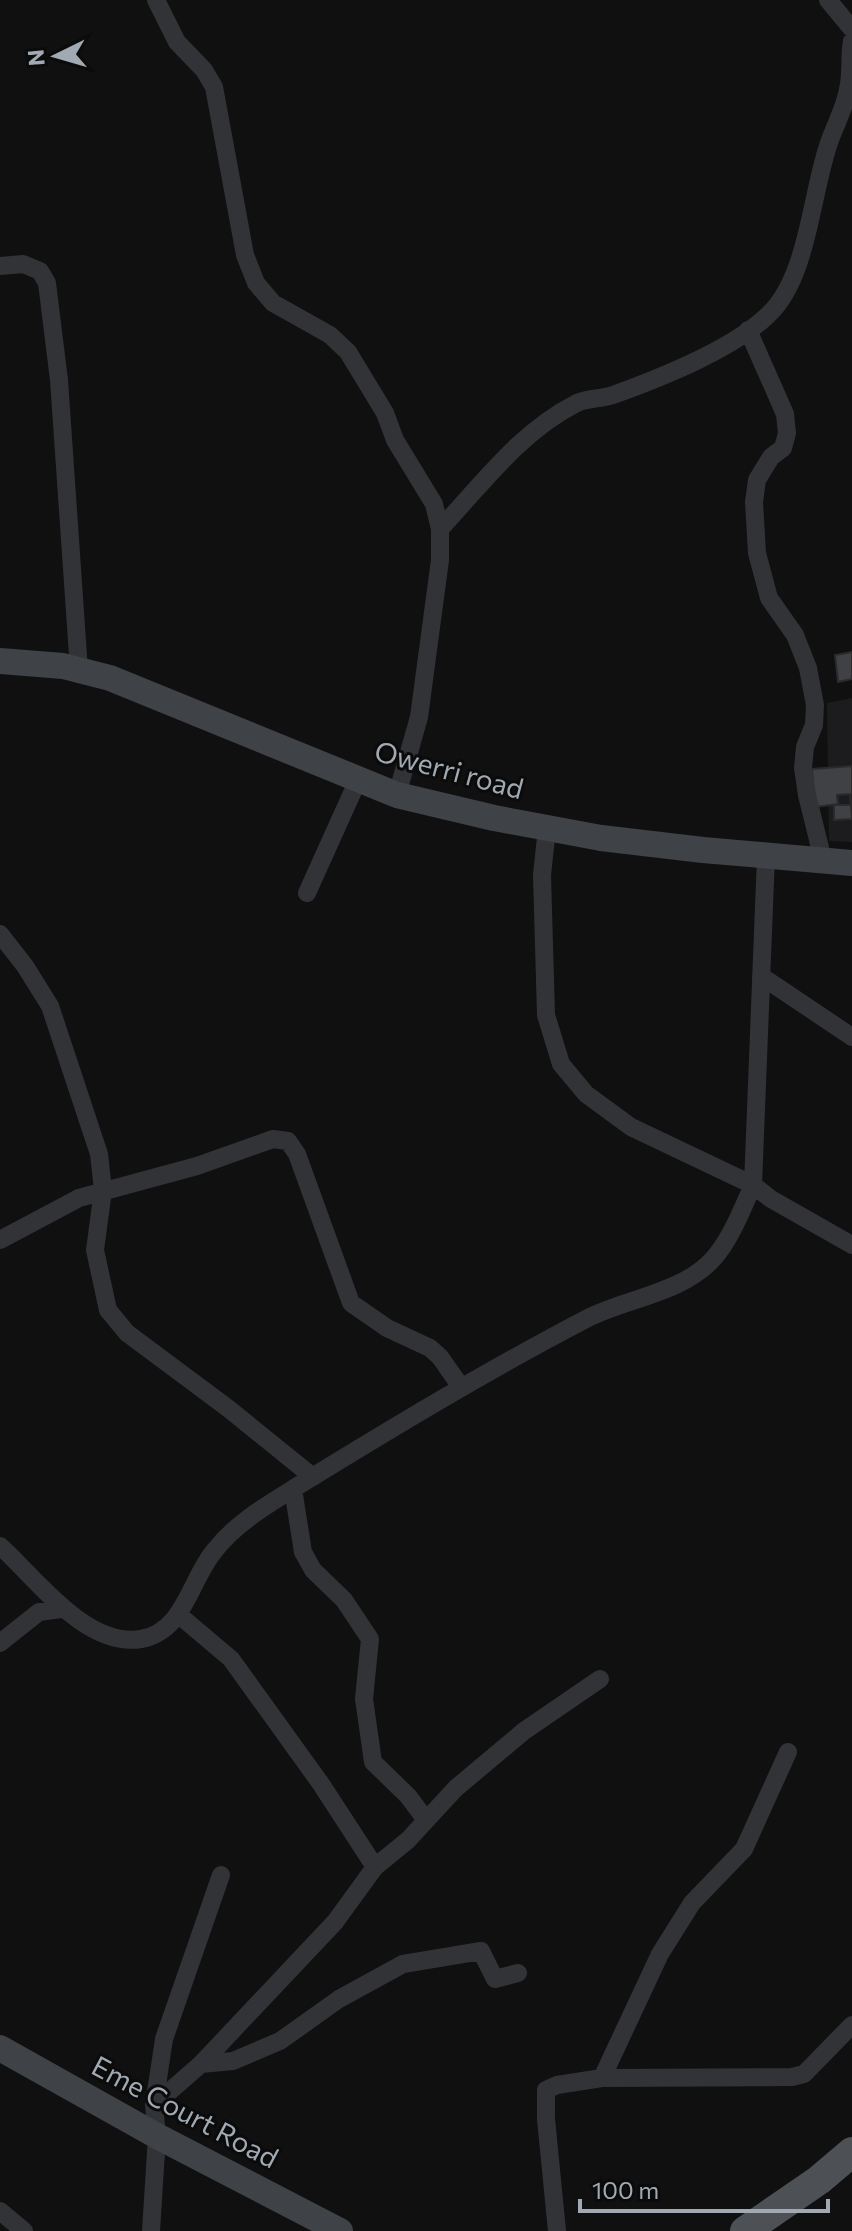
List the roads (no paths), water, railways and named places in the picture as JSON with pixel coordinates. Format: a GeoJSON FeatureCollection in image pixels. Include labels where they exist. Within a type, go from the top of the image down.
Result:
{"type":"FeatureCollection","features":[{"type":"Feature","properties":{"kind":"main road","name":"Owerri road"},"geometry":{"type":"LineString","coordinates":[[0,661],[63,666],[110,678],[397,795],[601,838],[852,863]]}},
{"type":"Feature","properties":{"kind":"main road","name":"Eme Court Road"},"geometry":{"type":"LineString","coordinates":[[0,2048],[157,2136],[340,2231]]}},
{"type":"Feature","properties":{"kind":"main road"},"geometry":{"type":"LineString","coordinates":[[745,2231],[819,2180],[852,2152]]}},
{"type":"Feature","properties":{"kind":"street"},"geometry":{"type":"LineString","coordinates":[[156,0],[177,42],[204,70],[214,87],[245,255],[256,283],[273,303],[330,335],[348,352],[385,413],[395,440],[434,504],[440,529],[440,560],[419,717],[397,795]]}},
{"type":"Feature","properties":{"kind":"street"},"geometry":{"type":"LineString","coordinates":[[828,0],[852,29]]}},
{"type":"Feature","properties":{"kind":"street"},"geometry":{"type":"LineString","coordinates":[[440,529],[516,447],[545,422],[581,402],[610,396],[713,354],[769,315],[790,285],[811,218],[830,140],[848,93],[852,41]]}},
{"type":"Feature","properties":{"kind":"street"},"geometry":{"type":"LineString","coordinates":[[0,266],[23,264],[40,271],[47,283],[59,380],[79,670]]}},
{"type":"Feature","properties":{"kind":"street"},"geometry":{"type":"LineString","coordinates":[[748,330],[785,414],[787,433],[783,448],[771,457],[757,480],[754,502],[757,553],[769,598],[795,635],[808,668],[815,705],[814,725],[805,747],[803,768],[823,860]]}},
{"type":"Feature","properties":{"kind":"street"},"geometry":{"type":"LineString","coordinates":[[307,893],[358,780]]}},
{"type":"Feature","properties":{"kind":"street"},"geometry":{"type":"LineString","coordinates":[[547,828],[542,875],[546,1015],[561,1064],[586,1094],[631,1127],[753,1185],[771,1199],[852,1245]]}},
{"type":"Feature","properties":{"kind":"street"},"geometry":{"type":"LineString","coordinates":[[0,1546],[39,1582],[61,1609],[85,1625],[119,1639],[136,1640],[152,1636],[179,1615],[213,1551],[234,1530],[293,1489],[461,1387],[612,1306],[689,1278],[713,1259],[753,1185],[766,856]]}},
{"type":"Feature","properties":{"kind":"street"},"geometry":{"type":"LineString","coordinates":[[0,934],[50,1006],[99,1154],[103,1190],[95,1250],[108,1310],[127,1333],[313,1477]]}},
{"type":"Feature","properties":{"kind":"street"},"geometry":{"type":"LineString","coordinates":[[761,976],[852,1037]]}},
{"type":"Feature","properties":{"kind":"street"},"geometry":{"type":"LineString","coordinates":[[0,1240],[67,1204],[103,1190],[197,1166],[273,1139],[288,1141],[297,1154],[351,1303],[387,1328],[430,1348],[461,1387]]}},
{"type":"Feature","properties":{"kind":"street"},"geometry":{"type":"LineString","coordinates":[[293,1489],[303,1552],[313,1570],[344,1600],[370,1639],[364,1699],[373,1762],[408,1796],[426,1820]]}},
{"type":"Feature","properties":{"kind":"street"},"geometry":{"type":"LineString","coordinates":[[0,1643],[39,1612],[61,1609]]}},
{"type":"Feature","properties":{"kind":"street"},"geometry":{"type":"LineString","coordinates":[[179,1615],[231,1659],[321,1784],[375,1867]]}},
{"type":"Feature","properties":{"kind":"street"},"geometry":{"type":"LineString","coordinates":[[154,2105],[201,2064],[335,1922],[375,1867],[408,1840],[456,1788],[524,1731],[600,1679]]}},
{"type":"Feature","properties":{"kind":"street"},"geometry":{"type":"LineString","coordinates":[[602,2078],[660,1954],[692,1903],[744,1849],[788,1752]]}},
{"type":"Feature","properties":{"kind":"street"},"geometry":{"type":"LineString","coordinates":[[151,2231],[157,2136],[154,2105],[164,2039],[221,1875]]}},
{"type":"Feature","properties":{"kind":"street"},"geometry":{"type":"LineString","coordinates":[[201,2064],[233,2061],[280,2041],[339,1999],[403,1964],[481,1951],[495,1979],[518,1973]]}},
{"type":"Feature","properties":{"kind":"street"},"geometry":{"type":"LineString","coordinates":[[557,2231],[546,2090],[557,2085],[602,2078],[792,2077],[804,2074],[852,2025]]}},
{"type":"Feature","properties":{"kind":"street"},"geometry":{"type":"LineString","coordinates":[[0,2211],[24,2231]]}}]}
